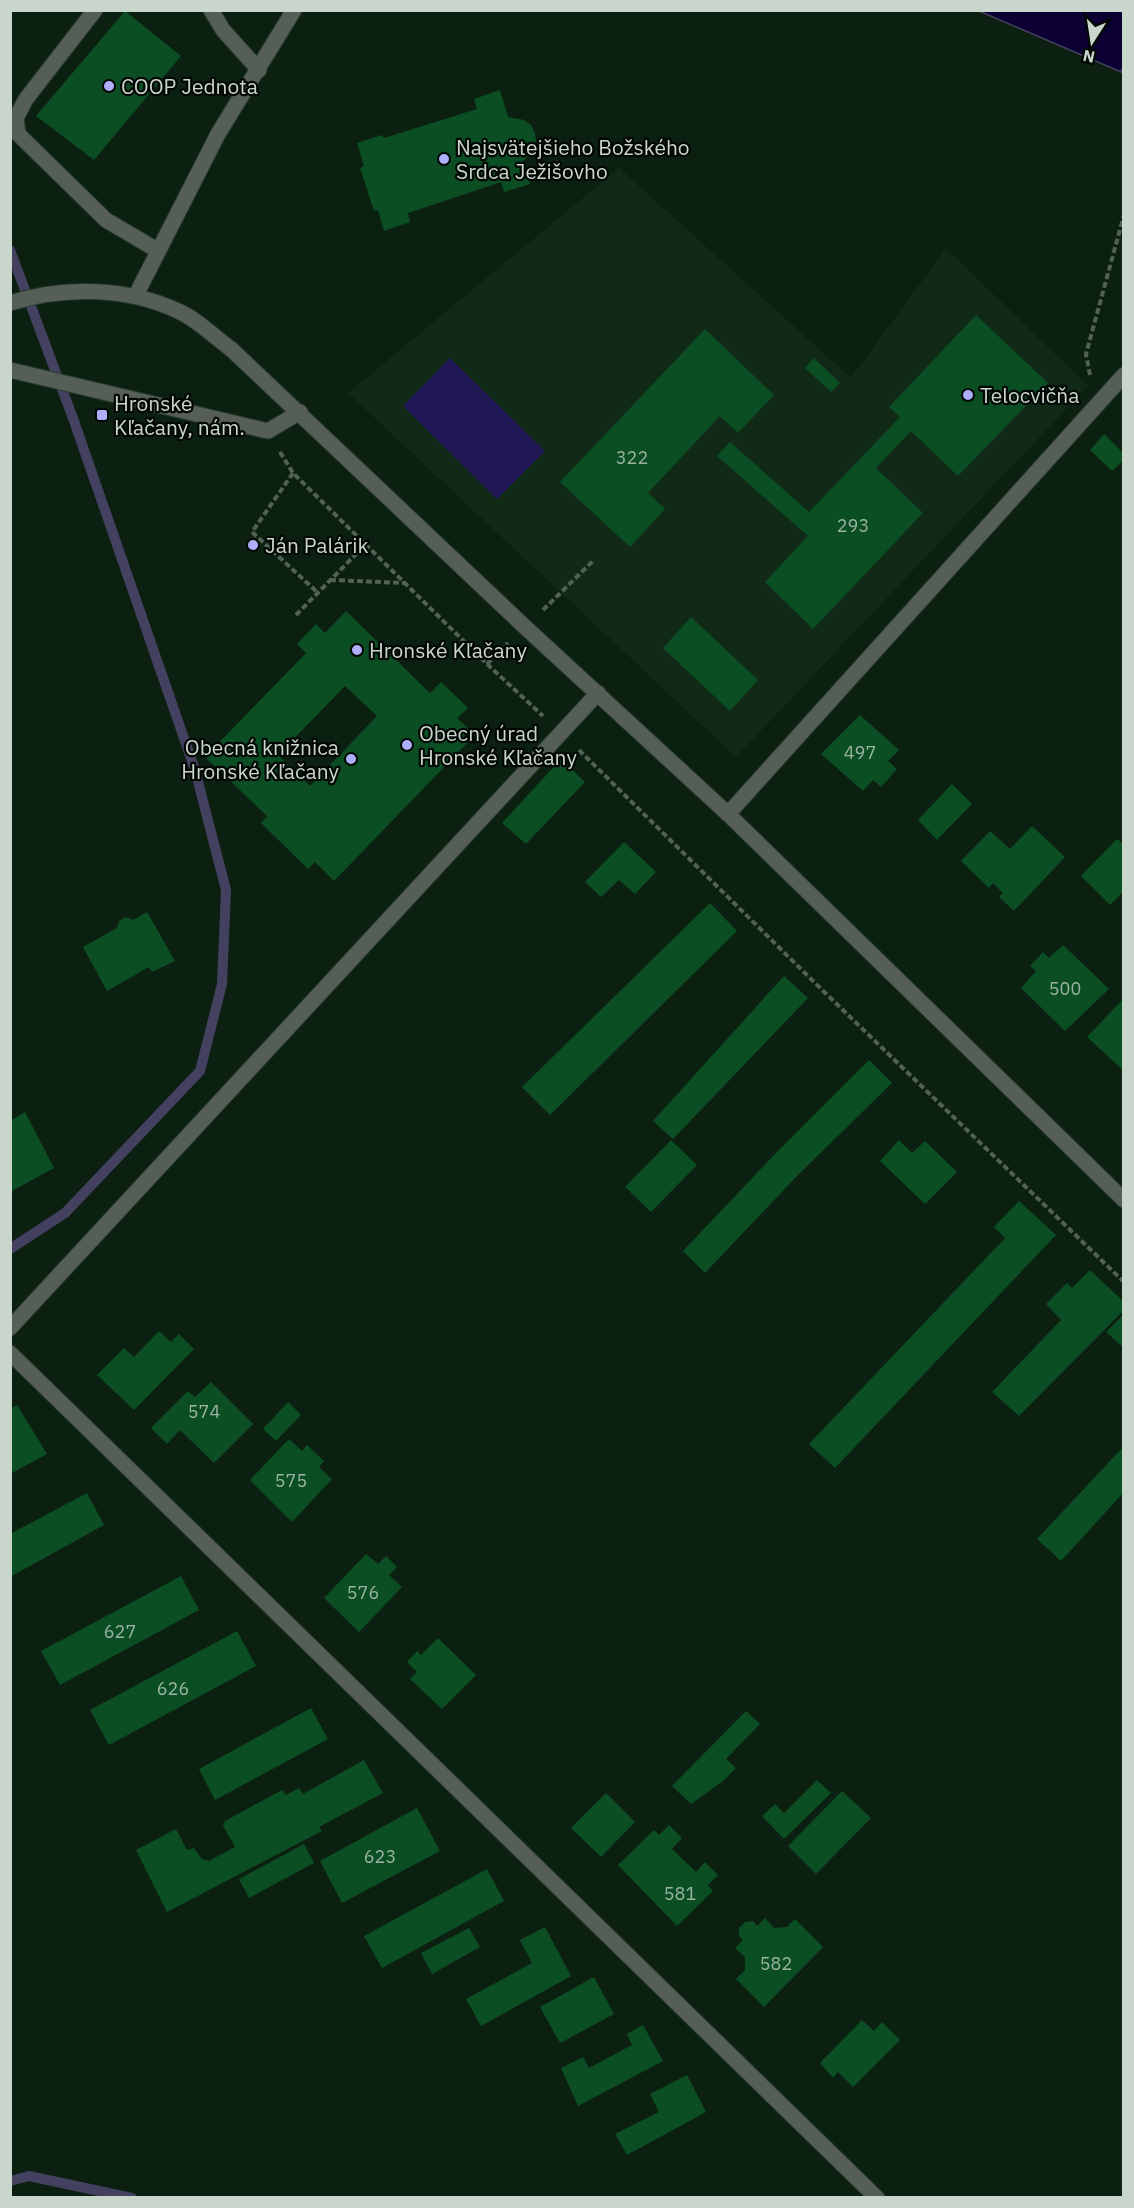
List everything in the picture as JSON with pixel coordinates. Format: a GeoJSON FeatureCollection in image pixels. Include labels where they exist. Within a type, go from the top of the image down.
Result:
{"type":"FeatureCollection","features":[{"type":"Feature","properties":{"kind":"street"},"geometry":{"type":"LineString","coordinates":[[95,10],[26,99],[16,118],[18,134],[106,219],[157,250]]}},
{"type":"Feature","properties":{"kind":"street"},"geometry":{"type":"LineString","coordinates":[[211,10],[223,30],[259,70]]}},
{"type":"Feature","properties":{"kind":"street"},"geometry":{"type":"LineString","coordinates":[[136,295],[218,134],[294,10]]}},
{"type":"Feature","properties":{"kind":"street"},"geometry":{"type":"LineString","coordinates":[[10,303],[36,295],[96,291],[136,295],[180,311],[231,349],[525,627],[728,814],[1124,1200]]}},
{"type":"Feature","properties":{"kind":"street"},"geometry":{"type":"LineString","coordinates":[[10,370],[268,431],[300,412]]}},
{"type":"Feature","properties":{"kind":"street"},"geometry":{"type":"LineString","coordinates":[[728,814],[1124,375]]}},
{"type":"Feature","properties":{"kind":"street"},"geometry":{"type":"LineString","coordinates":[[10,1328],[598,693]]}},
{"type":"Feature","properties":{"kind":"street"},"geometry":{"type":"LineString","coordinates":[[10,1353],[877,2198]]}},
{"type":"Feature","properties":{"kind":"path"},"geometry":{"type":"LineString","coordinates":[[1096,406],[1086,354],[1124,215]]}},
{"type":"Feature","properties":{"kind":"path"},"geometry":{"type":"LineString","coordinates":[[268,431],[293,473],[365,545],[487,664],[562,733],[814,982],[1124,1282]]}},
{"type":"Feature","properties":{"kind":"path"},"geometry":{"type":"LineString","coordinates":[[293,473],[252,532],[317,592]]}},
{"type":"Feature","properties":{"kind":"path"},"geometry":{"type":"LineString","coordinates":[[296,615],[365,545]]}},
{"type":"Feature","properties":{"kind":"path"},"geometry":{"type":"LineString","coordinates":[[543,610],[594,560]]}},
{"type":"Feature","properties":{"kind":"path"},"geometry":{"type":"LineString","coordinates":[[330,580],[406,583]]}},
{"type":"Feature","properties":{"kind":"path"},"geometry":{"type":"LineString","coordinates":[[487,664],[511,640]]}},
{"type":"Feature","properties":{"kind":"shaded area"},"geometry":{"type":"Polygon","coordinates":[[[979,11],[1123,11],[1123,67],[1121,72],[979,11]]]}},
{"type":"Feature","properties":{"kind":"shaded area"},"geometry":{"type":"Polygon","coordinates":[[[619,168],[851,378],[946,248],[1088,386],[736,757],[348,393],[619,168]]]}},
{"type":"Feature","properties":{"kind":"shaded area"},"geometry":{"type":"Polygon","coordinates":[[[450,358],[545,451],[497,499],[403,406],[450,358]]]}},
{"type":"Feature","properties":{"kind":"building","name":"COOP Jednota"},"geometry":{"type":"Polygon","coordinates":[[[125,11],[181,56],[94,160],[36,116],[125,11]]]}},
{"type":"Feature","properties":{"kind":"building","name":"Najsvätejšieho Božského Srdca Ježišovho"},"geometry":{"type":"Polygon","coordinates":[[[500,90],[508,117],[524,120],[531,125],[535,133],[534,150],[523,161],[530,184],[504,192],[501,182],[408,213],[410,222],[384,231],[378,210],[374,211],[360,168],[364,166],[357,143],[382,135],[384,138],[477,109],[474,99],[500,90]]]}},
{"type":"Feature","properties":{"kind":"building"},"geometry":{"type":"Polygon","coordinates":[[[976,315],[1048,383],[958,476],[911,431],[876,468],[923,513],[813,629],[765,582],[808,536],[717,456],[730,442],[809,512],[900,417],[889,407],[976,315]]]}},
{"type":"Feature","properties":{"kind":"building"},"geometry":{"type":"Polygon","coordinates":[[[705,329],[774,395],[738,433],[720,416],[648,493],[665,509],[630,547],[560,482],[705,329]]]}},
{"type":"Feature","properties":{"kind":"building"},"geometry":{"type":"Polygon","coordinates":[[[814,358],[840,383],[831,392],[805,368],[814,358]]]}},
{"type":"Feature","properties":{"kind":"building"},"geometry":{"type":"Polygon","coordinates":[[[1104,434],[1124,454],[1124,460],[1112,471],[1090,450],[1104,434]]]}},
{"type":"Feature","properties":{"kind":"building","name":"Obecný úrad Hronské Kľačany"},"geometry":{"type":"Polygon","coordinates":[[[346,611],[430,693],[441,682],[468,708],[457,718],[475,735],[334,881],[315,862],[308,869],[261,823],[267,816],[205,757],[306,653],[297,644],[316,624],[325,633],[346,611]],[[345,686],[278,755],[310,786],[377,716],[345,686]]]}},
{"type":"Feature","properties":{"kind":"building"},"geometry":{"type":"Polygon","coordinates":[[[691,617],[758,680],[730,711],[663,648],[691,617]]]}},
{"type":"Feature","properties":{"kind":"building"},"geometry":{"type":"Polygon","coordinates":[[[860,715],[899,750],[888,761],[897,769],[881,787],[873,780],[863,791],[821,754],[860,715]]]}},
{"type":"Feature","properties":{"kind":"building"},"geometry":{"type":"Polygon","coordinates":[[[561,759],[585,782],[526,844],[502,823],[561,759]]]}},
{"type":"Feature","properties":{"kind":"building"},"geometry":{"type":"Polygon","coordinates":[[[952,784],[972,804],[937,840],[918,820],[952,784]]]}},
{"type":"Feature","properties":{"kind":"building"},"geometry":{"type":"Polygon","coordinates":[[[1032,826],[1065,857],[1014,911],[999,897],[1003,893],[993,883],[989,888],[961,861],[990,831],[1010,849],[1032,826]]]}},
{"type":"Feature","properties":{"kind":"building"},"geometry":{"type":"Polygon","coordinates":[[[1117,839],[1124,844],[1124,891],[1110,905],[1081,876],[1117,839]]]}},
{"type":"Feature","properties":{"kind":"building"},"geometry":{"type":"Polygon","coordinates":[[[624,842],[656,872],[635,894],[619,880],[601,897],[585,882],[624,842]]]}},
{"type":"Feature","properties":{"kind":"building"},"geometry":{"type":"Polygon","coordinates":[[[710,903],[737,931],[550,1115],[522,1087],[710,903]]]}},
{"type":"Feature","properties":{"kind":"building"},"geometry":{"type":"Polygon","coordinates":[[[147,912],[175,961],[152,972],[149,967],[107,991],[83,947],[117,928],[119,921],[126,917],[133,920],[147,912]]]}},
{"type":"Feature","properties":{"kind":"building"},"geometry":{"type":"Polygon","coordinates":[[[1063,945],[1109,989],[1065,1031],[1021,988],[1036,971],[1030,966],[1043,952],[1049,958],[1063,945]]]}},
{"type":"Feature","properties":{"kind":"building"},"geometry":{"type":"Polygon","coordinates":[[[784,976],[808,998],[673,1139],[653,1121],[784,976]]]}},
{"type":"Feature","properties":{"kind":"building"},"geometry":{"type":"Polygon","coordinates":[[[1124,998],[1124,1071],[1087,1037],[1124,998]]]}},
{"type":"Feature","properties":{"kind":"building"},"geometry":{"type":"Polygon","coordinates":[[[869,1060],[892,1083],[797,1176],[705,1273],[683,1251],[869,1060]]]}},
{"type":"Feature","properties":{"kind":"building"},"geometry":{"type":"Polygon","coordinates":[[[25,1112],[54,1168],[12,1191],[10,1121],[25,1112]]]}},
{"type":"Feature","properties":{"kind":"building"},"geometry":{"type":"Polygon","coordinates":[[[671,1140],[697,1165],[651,1212],[625,1187],[671,1140]]]}},
{"type":"Feature","properties":{"kind":"building"},"geometry":{"type":"Polygon","coordinates":[[[899,1140],[912,1153],[925,1141],[957,1172],[925,1204],[880,1161],[899,1140]]]}},
{"type":"Feature","properties":{"kind":"building"},"geometry":{"type":"Polygon","coordinates":[[[1019,1201],[1056,1235],[835,1468],[809,1444],[1005,1238],[994,1227],[1019,1201]]]}},
{"type":"Feature","properties":{"kind":"building"},"geometry":{"type":"Polygon","coordinates":[[[1090,1270],[1124,1302],[1124,1310],[1019,1416],[992,1392],[1061,1320],[1046,1304],[1067,1283],[1072,1288],[1090,1270]]]}},
{"type":"Feature","properties":{"kind":"building"},"geometry":{"type":"Polygon","coordinates":[[[1124,1314],[1124,1348],[1106,1332],[1124,1314]]]}},
{"type":"Feature","properties":{"kind":"building"},"geometry":{"type":"Polygon","coordinates":[[[159,1331],[171,1342],[179,1334],[194,1349],[134,1410],[97,1375],[124,1348],[134,1357],[159,1331]]]}},
{"type":"Feature","properties":{"kind":"building"},"geometry":{"type":"Polygon","coordinates":[[[211,1382],[253,1424],[214,1463],[180,1430],[167,1444],[151,1428],[188,1391],[195,1397],[211,1382]]]}},
{"type":"Feature","properties":{"kind":"building"},"geometry":{"type":"Polygon","coordinates":[[[288,1402],[301,1415],[276,1441],[263,1429],[288,1402]]]}},
{"type":"Feature","properties":{"kind":"building"},"geometry":{"type":"Polygon","coordinates":[[[17,1405],[47,1454],[10,1474],[10,1409],[17,1405]]]}},
{"type":"Feature","properties":{"kind":"building"},"geometry":{"type":"Polygon","coordinates":[[[289,1439],[302,1451],[307,1445],[324,1461],[319,1467],[332,1479],[292,1522],[250,1480],[289,1439]]]}},
{"type":"Feature","properties":{"kind":"building"},"geometry":{"type":"Polygon","coordinates":[[[1124,1446],[1124,1492],[1061,1561],[1037,1539],[1124,1446]]]}},
{"type":"Feature","properties":{"kind":"building"},"geometry":{"type":"Polygon","coordinates":[[[87,1493],[104,1525],[10,1577],[10,1534],[87,1493]]]}},
{"type":"Feature","properties":{"kind":"building"},"geometry":{"type":"Polygon","coordinates":[[[366,1554],[378,1564],[386,1556],[397,1567],[389,1575],[402,1587],[359,1632],[324,1598],[366,1554]]]}},
{"type":"Feature","properties":{"kind":"building"},"geometry":{"type":"Polygon","coordinates":[[[181,1576],[199,1610],[60,1685],[41,1651],[181,1576]]]}},
{"type":"Feature","properties":{"kind":"building"},"geometry":{"type":"Polygon","coordinates":[[[237,1631],[256,1666],[109,1745],[90,1710],[237,1631]]]}},
{"type":"Feature","properties":{"kind":"building"},"geometry":{"type":"Polygon","coordinates":[[[438,1638],[476,1675],[442,1709],[410,1679],[417,1672],[407,1662],[417,1651],[421,1655],[438,1638]]]}},
{"type":"Feature","properties":{"kind":"building"},"geometry":{"type":"Polygon","coordinates":[[[311,1708],[328,1739],[215,1800],[199,1769],[311,1708]]]}},
{"type":"Feature","properties":{"kind":"building"},"geometry":{"type":"Polygon","coordinates":[[[746,1711],[760,1724],[726,1759],[736,1768],[723,1781],[691,1804],[672,1786],[746,1711]]]}},
{"type":"Feature","properties":{"kind":"building"},"geometry":{"type":"Polygon","coordinates":[[[364,1760],[383,1793],[319,1827],[322,1831],[167,1912],[136,1850],[176,1829],[187,1850],[194,1848],[202,1859],[209,1861],[235,1847],[223,1826],[225,1821],[282,1790],[286,1795],[299,1788],[303,1794],[364,1760]]]}},
{"type":"Feature","properties":{"kind":"building"},"geometry":{"type":"Polygon","coordinates":[[[817,1780],[831,1793],[784,1839],[762,1816],[775,1804],[784,1813],[817,1780]]]}},
{"type":"Feature","properties":{"kind":"building"},"geometry":{"type":"Polygon","coordinates":[[[842,1791],[871,1818],[816,1874],[788,1846],[842,1791]]]}},
{"type":"Feature","properties":{"kind":"building"},"geometry":{"type":"Polygon","coordinates":[[[606,1793],[635,1822],[601,1857],[571,1828],[606,1793]]]}},
{"type":"Feature","properties":{"kind":"building"},"geometry":{"type":"Polygon","coordinates":[[[417,1808],[440,1851],[342,1903],[320,1861],[417,1808]]]}},
{"type":"Feature","properties":{"kind":"building"},"geometry":{"type":"Polygon","coordinates":[[[669,1825],[682,1838],[672,1849],[696,1872],[705,1862],[718,1875],[708,1885],[713,1891],[677,1926],[618,1865],[654,1830],[659,1835],[669,1825]]]}},
{"type":"Feature","properties":{"kind":"building"},"geometry":{"type":"Polygon","coordinates":[[[304,1844],[314,1863],[249,1898],[239,1879],[304,1844]]]}},
{"type":"Feature","properties":{"kind":"building"},"geometry":{"type":"Polygon","coordinates":[[[487,1869],[504,1901],[382,1968],[364,1936],[487,1869]]]}},
{"type":"Feature","properties":{"kind":"building"},"geometry":{"type":"Polygon","coordinates":[[[765,1918],[774,1928],[787,1927],[795,1919],[823,1947],[764,2007],[736,1979],[745,1970],[745,1957],[735,1948],[743,1940],[739,1936],[739,1928],[745,1922],[753,1921],[757,1926],[765,1918]]]}},
{"type":"Feature","properties":{"kind":"building"},"geometry":{"type":"Polygon","coordinates":[[[545,1927],[571,1976],[481,2026],[466,1999],[532,1963],[520,1940],[545,1927]]]}},
{"type":"Feature","properties":{"kind":"building"},"geometry":{"type":"Polygon","coordinates":[[[469,1928],[480,1947],[432,1974],[421,1953],[469,1928]]]}},
{"type":"Feature","properties":{"kind":"building"},"geometry":{"type":"Polygon","coordinates":[[[594,1977],[614,2014],[560,2043],[540,2007],[594,1977]]]}},
{"type":"Feature","properties":{"kind":"building"},"geometry":{"type":"Polygon","coordinates":[[[862,2020],[874,2031],[882,2022],[900,2040],[853,2087],[838,2072],[833,2078],[820,2063],[862,2020]]]}},
{"type":"Feature","properties":{"kind":"building"},"geometry":{"type":"Polygon","coordinates":[[[643,2025],[663,2061],[578,2106],[561,2068],[583,2057],[589,2068],[632,2045],[627,2034],[643,2025]]]}},
{"type":"Feature","properties":{"kind":"building"},"geometry":{"type":"Polygon","coordinates":[[[687,2075],[706,2112],[627,2155],[615,2134],[659,2112],[650,2094],[687,2075]]]}},
{"type":"Feature","properties":{"kind":"waterway"},"geometry":{"type":"LineString","coordinates":[[10,250],[74,421],[195,770],[226,890],[222,984],[200,1071],[65,1213],[10,1249]]}},
{"type":"Feature","properties":{"kind":"waterway"},"geometry":{"type":"LineString","coordinates":[[10,2181],[29,2176],[132,2198]]}},
{"type":"Feature","properties":{"kind":"place","name":"COOP Jednota"},"geometry":{"type":"Point","coordinates":[109,86]}},
{"type":"Feature","properties":{"kind":"place","name":"Najsvätejšieho Božského Srdca Ježišovho"},"geometry":{"type":"Point","coordinates":[444,159]}},
{"type":"Feature","properties":{"kind":"place","name":"Telocvičňa"},"geometry":{"type":"Point","coordinates":[968,395]}},
{"type":"Feature","properties":{"kind":"place","name":"Hronské Kľačany, nám."},"geometry":{"type":"Point","coordinates":[102,415]}},
{"type":"Feature","properties":{"kind":"place","name":"Ján Palárik"},"geometry":{"type":"Point","coordinates":[253,545]}},
{"type":"Feature","properties":{"kind":"place","name":"Hronské Kľačany"},"geometry":{"type":"Point","coordinates":[357,650]}},
{"type":"Feature","properties":{"kind":"place","name":"Obecný úrad Hronské Kľačany"},"geometry":{"type":"Point","coordinates":[407,745]}},
{"type":"Feature","properties":{"kind":"place","name":"Obecná knižnica Hronské Kľačany"},"geometry":{"type":"Point","coordinates":[351,759]}}]}
